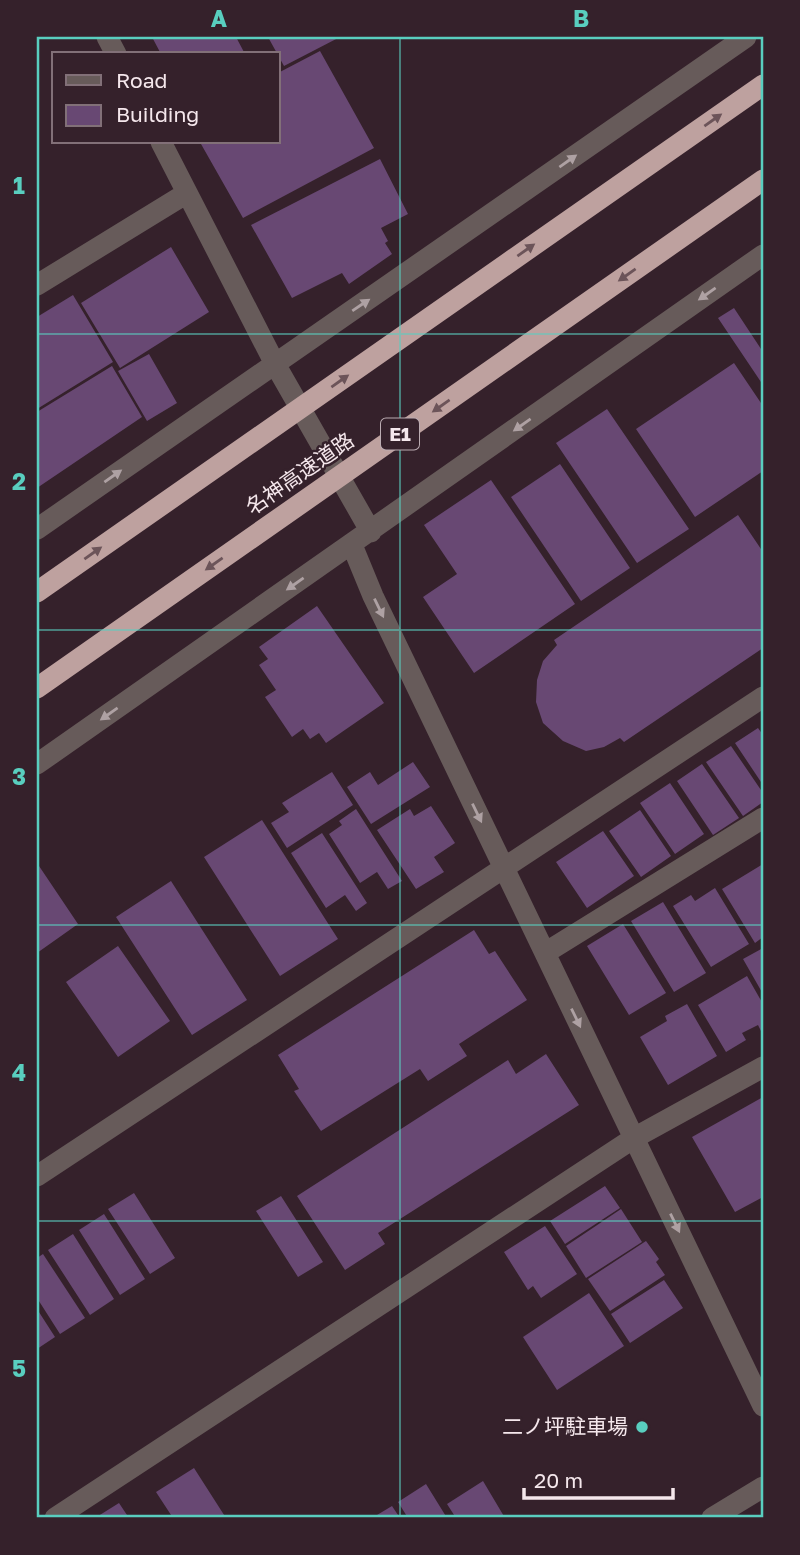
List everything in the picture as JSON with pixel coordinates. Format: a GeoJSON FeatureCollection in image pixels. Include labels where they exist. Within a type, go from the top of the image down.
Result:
{"type":"FeatureCollection","features":[{"type":"Feature","properties":{"kind":"highway"},"geometry":{"type":"LineString","coordinates":[[37,592],[763,85]]}},
{"type":"Feature","properties":{"kind":"highway","name":"名神高速道路"},"geometry":{"type":"LineString","coordinates":[[37,688],[763,180]]}},
{"type":"Feature","properties":{"kind":"street"},"geometry":{"type":"LineString","coordinates":[[37,528],[746,37]]}},
{"type":"Feature","properties":{"kind":"street"},"geometry":{"type":"LineString","coordinates":[[162,144],[275,364],[371,532]]}},
{"type":"Feature","properties":{"kind":"street"},"geometry":{"type":"LineString","coordinates":[[37,285],[187,193]]}},
{"type":"Feature","properties":{"kind":"street"},"geometry":{"type":"LineString","coordinates":[[37,764],[763,255]]}},
{"type":"Feature","properties":{"kind":"street"},"geometry":{"type":"LineString","coordinates":[[352,545],[373,596],[763,1406]]}},
{"type":"Feature","properties":{"kind":"street"},"geometry":{"type":"LineString","coordinates":[[37,1176],[763,696]]}},
{"type":"Feature","properties":{"kind":"street"},"geometry":{"type":"LineString","coordinates":[[545,953],[763,818]]}},
{"type":"Feature","properties":{"kind":"street"},"geometry":{"type":"LineString","coordinates":[[55,1518],[634,1138],[763,1067]]}},
{"type":"Feature","properties":{"kind":"street"},"geometry":{"type":"LineString","coordinates":[[712,1518],[763,1487]]}},
{"type":"Feature","properties":{"kind":"building"},"geometry":{"type":"Polygon","coordinates":[[[152,37],[236,37],[244,52],[160,52],[152,37]]]}},
{"type":"Feature","properties":{"kind":"building"},"geometry":{"type":"Polygon","coordinates":[[[268,37],[340,37],[284,66],[280,52],[276,52],[268,37]]]}},
{"type":"Feature","properties":{"kind":"building"},"geometry":{"type":"Polygon","coordinates":[[[320,51],[374,148],[243,218],[201,144],[280,144],[280,72],[320,51]]]}},
{"type":"Feature","properties":{"kind":"building"},"geometry":{"type":"Polygon","coordinates":[[[380,159],[408,214],[381,228],[388,241],[385,243],[392,254],[349,284],[342,273],[292,298],[251,225],[380,159]]]}},
{"type":"Feature","properties":{"kind":"building"},"geometry":{"type":"Polygon","coordinates":[[[171,247],[209,312],[120,368],[81,303],[171,247]]]}},
{"type":"Feature","properties":{"kind":"building"},"geometry":{"type":"Polygon","coordinates":[[[73,295],[113,362],[37,409],[37,317],[73,295]]]}},
{"type":"Feature","properties":{"kind":"building"},"geometry":{"type":"Polygon","coordinates":[[[734,308],[763,352],[763,385],[718,318],[734,308]]]}},
{"type":"Feature","properties":{"kind":"building"},"geometry":{"type":"Polygon","coordinates":[[[149,354],[177,403],[147,421],[118,371],[149,354]]]}},
{"type":"Feature","properties":{"kind":"building"},"geometry":{"type":"Polygon","coordinates":[[[734,363],[763,406],[763,471],[695,517],[636,429],[734,363]]]}},
{"type":"Feature","properties":{"kind":"building"},"geometry":{"type":"Polygon","coordinates":[[[112,366],[142,417],[37,488],[37,412],[112,366]]]}},
{"type":"Feature","properties":{"kind":"building"},"geometry":{"type":"Polygon","coordinates":[[[607,409],[689,529],[637,563],[556,443],[607,409]]]}},
{"type":"Feature","properties":{"kind":"building"},"geometry":{"type":"Polygon","coordinates":[[[560,464],[630,568],[581,601],[511,497],[560,464]]]}},
{"type":"Feature","properties":{"kind":"building"},"geometry":{"type":"Polygon","coordinates":[[[491,480],[575,604],[474,673],[423,597],[457,574],[424,525],[491,480]]]}},
{"type":"Feature","properties":{"kind":"building"},"geometry":{"type":"Polygon","coordinates":[[[738,515],[763,552],[763,648],[624,742],[620,738],[604,747],[586,751],[563,741],[543,723],[536,702],[537,680],[543,661],[557,645],[554,640],[738,515]]]}},
{"type":"Feature","properties":{"kind":"building"},"geometry":{"type":"Polygon","coordinates":[[[317,606],[384,703],[326,743],[319,733],[310,739],[303,729],[292,737],[265,697],[276,690],[259,665],[268,659],[259,647],[317,606]]]}},
{"type":"Feature","properties":{"kind":"building"},"geometry":{"type":"Polygon","coordinates":[[[758,728],[763,735],[763,785],[735,743],[758,728]]]}},
{"type":"Feature","properties":{"kind":"building"},"geometry":{"type":"Polygon","coordinates":[[[731,746],[763,793],[763,802],[743,816],[706,762],[731,746]]]}},
{"type":"Feature","properties":{"kind":"building"},"geometry":{"type":"Polygon","coordinates":[[[413,762],[430,787],[371,824],[347,787],[370,772],[378,785],[413,762]]]}},
{"type":"Feature","properties":{"kind":"building"},"geometry":{"type":"Polygon","coordinates":[[[702,764],[739,818],[713,835],[677,781],[702,764]]]}},
{"type":"Feature","properties":{"kind":"building"},"geometry":{"type":"Polygon","coordinates":[[[332,772],[353,805],[287,848],[271,823],[289,812],[282,803],[332,772]]]}},
{"type":"Feature","properties":{"kind":"building"},"geometry":{"type":"Polygon","coordinates":[[[670,783],[704,834],[675,854],[640,803],[670,783]]]}},
{"type":"Feature","properties":{"kind":"building"},"geometry":{"type":"Polygon","coordinates":[[[431,806],[455,843],[434,857],[444,872],[416,889],[377,830],[410,809],[414,816],[431,806]]]}},
{"type":"Feature","properties":{"kind":"building"},"geometry":{"type":"Polygon","coordinates":[[[356,809],[402,881],[388,889],[377,872],[360,883],[329,834],[342,825],[339,821],[356,809]]]}},
{"type":"Feature","properties":{"kind":"building"},"geometry":{"type":"Polygon","coordinates":[[[640,810],[671,856],[641,877],[609,831],[640,810]]]}},
{"type":"Feature","properties":{"kind":"building"},"geometry":{"type":"Polygon","coordinates":[[[262,820],[338,939],[280,976],[204,857],[262,820]]]}},
{"type":"Feature","properties":{"kind":"building"},"geometry":{"type":"Polygon","coordinates":[[[603,831],[634,876],[587,908],[556,862],[603,831]]]}},
{"type":"Feature","properties":{"kind":"building"},"geometry":{"type":"Polygon","coordinates":[[[322,833],[367,903],[356,911],[345,895],[326,908],[291,853],[322,833]]]}},
{"type":"Feature","properties":{"kind":"building"},"geometry":{"type":"Polygon","coordinates":[[[37,863],[78,924],[37,953],[37,863]]]}},
{"type":"Feature","properties":{"kind":"building"},"geometry":{"type":"Polygon","coordinates":[[[763,864],[763,937],[755,943],[722,889],[763,864]]]}},
{"type":"Feature","properties":{"kind":"building"},"geometry":{"type":"Polygon","coordinates":[[[171,881],[247,1000],[192,1035],[116,917],[171,881]]]}},
{"type":"Feature","properties":{"kind":"building"},"geometry":{"type":"Polygon","coordinates":[[[715,888],[749,944],[711,967],[673,906],[691,895],[695,901],[715,888]]]}},
{"type":"Feature","properties":{"kind":"building"},"geometry":{"type":"Polygon","coordinates":[[[663,902],[706,973],[674,992],[631,921],[663,902]]]}},
{"type":"Feature","properties":{"kind":"building"},"geometry":{"type":"Polygon","coordinates":[[[623,924],[666,993],[629,1015],[587,946],[623,924]]]}},
{"type":"Feature","properties":{"kind":"building"},"geometry":{"type":"Polygon","coordinates":[[[474,930],[489,954],[495,951],[527,1000],[459,1044],[467,1056],[428,1081],[420,1069],[321,1131],[294,1091],[299,1089],[278,1055],[474,930]]]}},
{"type":"Feature","properties":{"kind":"building"},"geometry":{"type":"Polygon","coordinates":[[[118,946],[170,1021],[118,1057],[66,982],[118,946]]]}},
{"type":"Feature","properties":{"kind":"building"},"geometry":{"type":"Polygon","coordinates":[[[763,948],[763,994],[743,959],[763,948]]]}},
{"type":"Feature","properties":{"kind":"building"},"geometry":{"type":"Polygon","coordinates":[[[747,976],[763,1004],[763,1035],[758,1025],[742,1033],[746,1040],[726,1052],[698,1005],[747,976]]]}},
{"type":"Feature","properties":{"kind":"building"},"geometry":{"type":"Polygon","coordinates":[[[687,1004],[717,1056],[668,1085],[640,1037],[667,1021],[665,1016],[687,1004]]]}},
{"type":"Feature","properties":{"kind":"building"},"geometry":{"type":"Polygon","coordinates":[[[546,1054],[579,1105],[378,1233],[385,1244],[345,1270],[297,1196],[508,1060],[516,1074],[546,1054]]]}},
{"type":"Feature","properties":{"kind":"building"},"geometry":{"type":"Polygon","coordinates":[[[763,1097],[763,1197],[735,1212],[692,1137],[763,1097]]]}},
{"type":"Feature","properties":{"kind":"building"},"geometry":{"type":"Polygon","coordinates":[[[605,1186],[620,1208],[565,1244],[550,1221],[605,1186]]]}},
{"type":"Feature","properties":{"kind":"building"},"geometry":{"type":"Polygon","coordinates":[[[134,1193],[175,1258],[150,1274],[108,1209],[134,1193]]]}},
{"type":"Feature","properties":{"kind":"building"},"geometry":{"type":"Polygon","coordinates":[[[281,1196],[323,1262],[298,1277],[256,1211],[281,1196]]]}},
{"type":"Feature","properties":{"kind":"building"},"geometry":{"type":"Polygon","coordinates":[[[621,1209],[642,1242],[586,1278],[566,1246],[621,1209]]]}},
{"type":"Feature","properties":{"kind":"building"},"geometry":{"type":"Polygon","coordinates":[[[104,1214],[145,1279],[120,1295],[79,1230],[104,1214]]]}},
{"type":"Feature","properties":{"kind":"building"},"geometry":{"type":"Polygon","coordinates":[[[545,1226],[577,1274],[541,1298],[533,1286],[528,1290],[504,1252],[545,1226]]]}},
{"type":"Feature","properties":{"kind":"building"},"geometry":{"type":"Polygon","coordinates":[[[73,1234],[114,1299],[90,1315],[48,1250],[73,1234]]]}},
{"type":"Feature","properties":{"kind":"building"},"geometry":{"type":"Polygon","coordinates":[[[646,1241],[659,1259],[656,1262],[665,1275],[610,1311],[588,1279],[646,1241]]]}},
{"type":"Feature","properties":{"kind":"building"},"geometry":{"type":"Polygon","coordinates":[[[43,1254],[85,1318],[60,1334],[37,1298],[37,1258],[43,1254]]]}},
{"type":"Feature","properties":{"kind":"building"},"geometry":{"type":"Polygon","coordinates":[[[664,1280],[683,1308],[630,1343],[611,1314],[664,1280]]]}},
{"type":"Feature","properties":{"kind":"building"},"geometry":{"type":"Polygon","coordinates":[[[589,1293],[624,1346],[557,1390],[523,1337],[589,1293]]]}},
{"type":"Feature","properties":{"kind":"building"},"geometry":{"type":"Polygon","coordinates":[[[37,1309],[55,1337],[37,1349],[37,1309]]]}},
{"type":"Feature","properties":{"kind":"building"},"geometry":{"type":"Polygon","coordinates":[[[194,1468],[226,1518],[173,1518],[156,1492],[194,1468]]]}},
{"type":"Feature","properties":{"kind":"building"},"geometry":{"type":"Polygon","coordinates":[[[483,1481],[505,1518],[456,1518],[447,1504],[483,1481]]]}},
{"type":"Feature","properties":{"kind":"building"},"geometry":{"type":"Polygon","coordinates":[[[426,1484],[447,1518],[408,1518],[398,1502],[426,1484]]]}},
{"type":"Feature","properties":{"kind":"building"},"geometry":{"type":"Polygon","coordinates":[[[119,1503],[129,1518],[95,1518],[119,1503]]]}},
{"type":"Feature","properties":{"kind":"building"},"geometry":{"type":"Polygon","coordinates":[[[392,1506],[400,1518],[372,1518],[392,1506]]]}},
{"type":"Feature","properties":{"kind":"place","name":"二ノ坪駐車場"},"geometry":{"type":"Point","coordinates":[642,1427]}}]}
